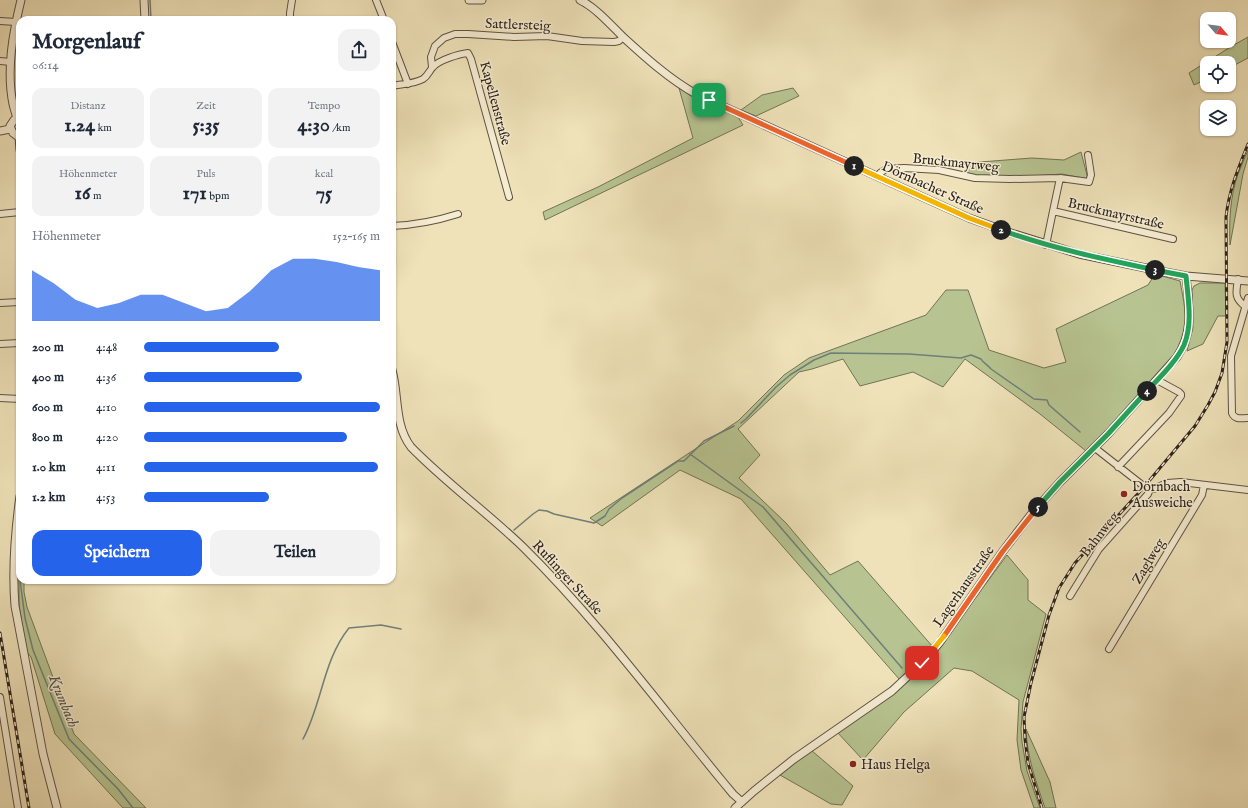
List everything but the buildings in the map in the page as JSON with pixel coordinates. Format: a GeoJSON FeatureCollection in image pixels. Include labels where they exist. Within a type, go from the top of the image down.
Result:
{"type":"FeatureCollection","features":[{"type":"Feature","properties":{"kind":"street"},"geometry":{"type":"LineString","coordinates":[[17,16],[21,0]]}},
{"type":"Feature","properties":{"kind":"street"},"geometry":{"type":"LineString","coordinates":[[144,0],[145,16]]}},
{"type":"Feature","properties":{"kind":"street"},"geometry":{"type":"LineString","coordinates":[[290,16],[292,0]]}},
{"type":"Feature","properties":{"kind":"street"},"geometry":{"type":"LineString","coordinates":[[376,0],[382,16]]}},
{"type":"Feature","properties":{"kind":"street"},"geometry":{"type":"LineString","coordinates":[[469,0],[482,0]]}},
{"type":"Feature","properties":{"kind":"street","name":"Dörnbacher Straße"},"geometry":{"type":"LineString","coordinates":[[580,0],[592,7],[623,37],[670,78],[696,94],[969,218],[1046,245],[1094,257],[1186,276],[1248,281]]}},
{"type":"Feature","properties":{"kind":"street"},"geometry":{"type":"LineString","coordinates":[[0,21],[16,22],[11,62],[12,96],[16,111]]}},
{"type":"Feature","properties":{"kind":"street","name":"Sattlersteig"},"geometry":{"type":"LineString","coordinates":[[432,67],[431,57],[435,46],[444,38],[456,34],[547,36],[582,41],[614,42],[623,37]]}},
{"type":"Feature","properties":{"kind":"street"},"geometry":{"type":"LineString","coordinates":[[396,52],[408,84]]}},
{"type":"Feature","properties":{"kind":"street","name":"Kapellenstraße"},"geometry":{"type":"LineString","coordinates":[[396,86],[408,84],[425,78],[432,67],[436,64],[468,53],[471,59],[509,197]]}},
{"type":"Feature","properties":{"kind":"street"},"geometry":{"type":"LineString","coordinates":[[0,61],[11,62]]}},
{"type":"Feature","properties":{"kind":"street"},"geometry":{"type":"LineString","coordinates":[[10,129],[11,124],[16,120]]}},
{"type":"Feature","properties":{"kind":"street"},"geometry":{"type":"LineString","coordinates":[[0,131],[10,129]]}},
{"type":"Feature","properties":{"kind":"street"},"geometry":{"type":"LineString","coordinates":[[10,129],[16,134]]}},
{"type":"Feature","properties":{"kind":"street","name":"Bruckmayrstraße"},"geometry":{"type":"LineString","coordinates":[[1046,245],[1060,178],[1089,182],[1091,175],[1088,155]]}},
{"type":"Feature","properties":{"kind":"street","name":"Bruckmayrweg"},"geometry":{"type":"LineString","coordinates":[[878,177],[880,173],[886,170],[904,168],[939,170],[975,178],[1060,178]]}},
{"type":"Feature","properties":{"kind":"street","name":"Bruckmayrstraße"},"geometry":{"type":"LineString","coordinates":[[1053,211],[1173,239]]}},
{"type":"Feature","properties":{"kind":"street"},"geometry":{"type":"LineString","coordinates":[[0,214],[16,212]]}},
{"type":"Feature","properties":{"kind":"street"},"geometry":{"type":"LineString","coordinates":[[396,226],[432,222],[458,214]]}},
{"type":"Feature","properties":{"kind":"street","name":"Lagerhausstraße"},"geometry":{"type":"LineString","coordinates":[[735,808],[794,759],[892,691],[922,663],[948,630],[1003,551],[1029,517],[1177,357],[1184,345],[1187,335],[1189,316],[1186,276]]}},
{"type":"Feature","properties":{"kind":"street"},"geometry":{"type":"LineString","coordinates":[[1238,279],[1236,290],[1237,298],[1245,306]]}},
{"type":"Feature","properties":{"kind":"street"},"geometry":{"type":"LineString","coordinates":[[1247,418],[1236,418],[1232,413],[1231,360],[1248,298]]}},
{"type":"Feature","properties":{"kind":"street"},"geometry":{"type":"LineString","coordinates":[[0,303],[16,302]]}},
{"type":"Feature","properties":{"kind":"street"},"geometry":{"type":"LineString","coordinates":[[0,344],[16,343]]}},
{"type":"Feature","properties":{"kind":"street"},"geometry":{"type":"LineString","coordinates":[[1118,467],[1169,413],[1181,396],[1179,392],[1157,380]]}},
{"type":"Feature","properties":{"kind":"street","name":"Ruflinger Straße"},"geometry":{"type":"LineString","coordinates":[[396,386],[400,425],[405,438],[411,447],[517,542],[538,563],[599,630],[723,782],[742,802]]}},
{"type":"Feature","properties":{"kind":"street"},"geometry":{"type":"LineString","coordinates":[[0,398],[16,399]]}},
{"type":"Feature","properties":{"kind":"street"},"geometry":{"type":"LineString","coordinates":[[1094,448],[1140,484],[1150,489],[1174,482],[1248,490]]}},
{"type":"Feature","properties":{"kind":"street","name":"Zaglweg"},"geometry":{"type":"LineString","coordinates":[[1109,649],[1204,492],[1204,485]]}},
{"type":"Feature","properties":{"kind":"street","name":"Bahnweg"},"geometry":{"type":"LineString","coordinates":[[1070,596],[1099,549],[1148,494],[1150,489]]}},
{"type":"Feature","properties":{"kind":"street"},"geometry":{"type":"LineString","coordinates":[[16,541],[14,564],[15,606],[43,754],[57,808]]}},
{"type":"Feature","properties":{"kind":"street"},"geometry":{"type":"LineString","coordinates":[[0,697],[18,808]]}},
{"type":"Feature","properties":{"kind":"green space"},"geometry":{"type":"Polygon","coordinates":[[[1248,37],[1248,58],[1236,64],[1236,56],[1216,56],[1229,48],[1236,48],[1236,44],[1248,37]]]}},
{"type":"Feature","properties":{"kind":"green space"},"geometry":{"type":"Polygon","coordinates":[[[1200,66],[1200,82],[1194,85],[1189,73],[1200,66]]]}},
{"type":"Feature","properties":{"kind":"green space"},"geometry":{"type":"Polygon","coordinates":[[[679,88],[738,117],[743,125],[545,220],[543,212],[598,187],[693,138],[679,88]]]}},
{"type":"Feature","properties":{"kind":"green space"},"geometry":{"type":"Polygon","coordinates":[[[793,88],[799,96],[756,116],[741,110],[762,95],[793,88]]]}},
{"type":"Feature","properties":{"kind":"green space"},"geometry":{"type":"Polygon","coordinates":[[[1248,150],[1248,157],[1243,174],[1230,245],[1230,218],[1233,191],[1248,150]]]}},
{"type":"Feature","properties":{"kind":"green space"},"geometry":{"type":"Polygon","coordinates":[[[1081,152],[1088,179],[1062,174],[1003,178],[967,175],[967,163],[1032,158],[1064,160],[1081,152]]]}},
{"type":"Feature","properties":{"kind":"green space"},"geometry":{"type":"Polygon","coordinates":[[[1155,274],[1180,281],[1185,316],[1185,330],[1182,343],[1166,366],[1086,451],[1040,414],[965,359],[943,387],[913,372],[860,386],[843,359],[799,372],[738,429],[760,455],[739,478],[786,523],[830,575],[858,561],[933,647],[900,680],[741,499],[680,470],[602,526],[590,518],[738,421],[784,375],[809,358],[926,315],[946,290],[968,290],[989,350],[1044,368],[1066,362],[1056,329],[1148,285],[1155,274]]]}},
{"type":"Feature","properties":{"kind":"green space"},"geometry":{"type":"Polygon","coordinates":[[[1200,283],[1225,283],[1226,316],[1218,316],[1203,344],[1187,351],[1193,328],[1192,290],[1194,286],[1200,283]]]}},
{"type":"Feature","properties":{"kind":"green space"},"geometry":{"type":"Polygon","coordinates":[[[1007,555],[1028,580],[1028,600],[1046,614],[1023,702],[1021,729],[1027,771],[1040,808],[1034,808],[1021,770],[1017,740],[1019,700],[972,671],[954,668],[904,712],[863,760],[837,732],[886,698],[914,676],[940,646],[1007,555]]]}},
{"type":"Feature","properties":{"kind":"green space"},"geometry":{"type":"Polygon","coordinates":[[[19,584],[24,584],[27,607],[74,734],[146,808],[123,808],[55,734],[31,657],[26,651],[19,604],[19,584]]]}},
{"type":"Feature","properties":{"kind":"green space"},"geometry":{"type":"Polygon","coordinates":[[[1026,729],[1050,782],[1056,808],[1045,808],[1030,759],[1026,729]]]}},
{"type":"Feature","properties":{"kind":"green space"},"geometry":{"type":"Polygon","coordinates":[[[811,750],[853,786],[842,805],[831,804],[780,775],[811,750]]]}},
{"type":"Feature","properties":{"kind":"waterway","name":"Krumbach"},"geometry":{"type":"LineString","coordinates":[[150,0],[151,16]]}},
{"type":"Feature","properties":{"kind":"waterway"},"geometry":{"type":"LineString","coordinates":[[741,423],[776,387],[790,375],[814,360],[831,353],[909,354],[961,358],[971,355],[981,359],[991,369],[1034,399],[1047,400],[1049,405],[1080,432]]}},
{"type":"Feature","properties":{"kind":"waterway"},"geometry":{"type":"LineString","coordinates":[[514,530],[539,510],[594,523],[605,516],[609,509],[622,498],[678,461],[684,461],[704,441],[734,426]]}},
{"type":"Feature","properties":{"kind":"waterway"},"geometry":{"type":"LineString","coordinates":[[690,454],[763,507],[902,668]]}},
{"type":"Feature","properties":{"kind":"waterway","name":"Krumbach"},"geometry":{"type":"LineString","coordinates":[[21,584],[25,618],[33,650],[69,739],[118,789],[133,808]]}},
{"type":"Feature","properties":{"kind":"waterway"},"geometry":{"type":"LineString","coordinates":[[303,739],[315,711],[328,668],[340,641],[349,628],[381,625],[401,629]]}},
{"type":"Feature","properties":{"kind":"railway"},"geometry":{"type":"LineString","coordinates":[[1042,808],[1028,763],[1024,717],[1031,683],[1049,615],[1059,588],[1075,563],[1144,487],[1195,426],[1215,392],[1222,373],[1227,342],[1227,207],[1237,171],[1248,144]]}},
{"type":"Feature","properties":{"kind":"railway"},"geometry":{"type":"LineString","coordinates":[[0,633],[29,808]]}},
{"type":"Feature","properties":{"kind":"place","name":"Dörnbach Ausweiche"},"geometry":{"type":"Point","coordinates":[1124,494]}},
{"type":"Feature","properties":{"kind":"place","name":"Haus Helga"},"geometry":{"type":"Point","coordinates":[853,764]}},
{"type":"Feature","properties":{"kind":"route"},"geometry":{"type":"LineString","coordinates":[[709,100],[969,218],[1046,245],[1080,254],[1186,276],[1189,323],[1184,345],[1177,357],[1108,434],[1060,482],[1033,512],[1003,551],[932,652],[922,663]]}}]}
